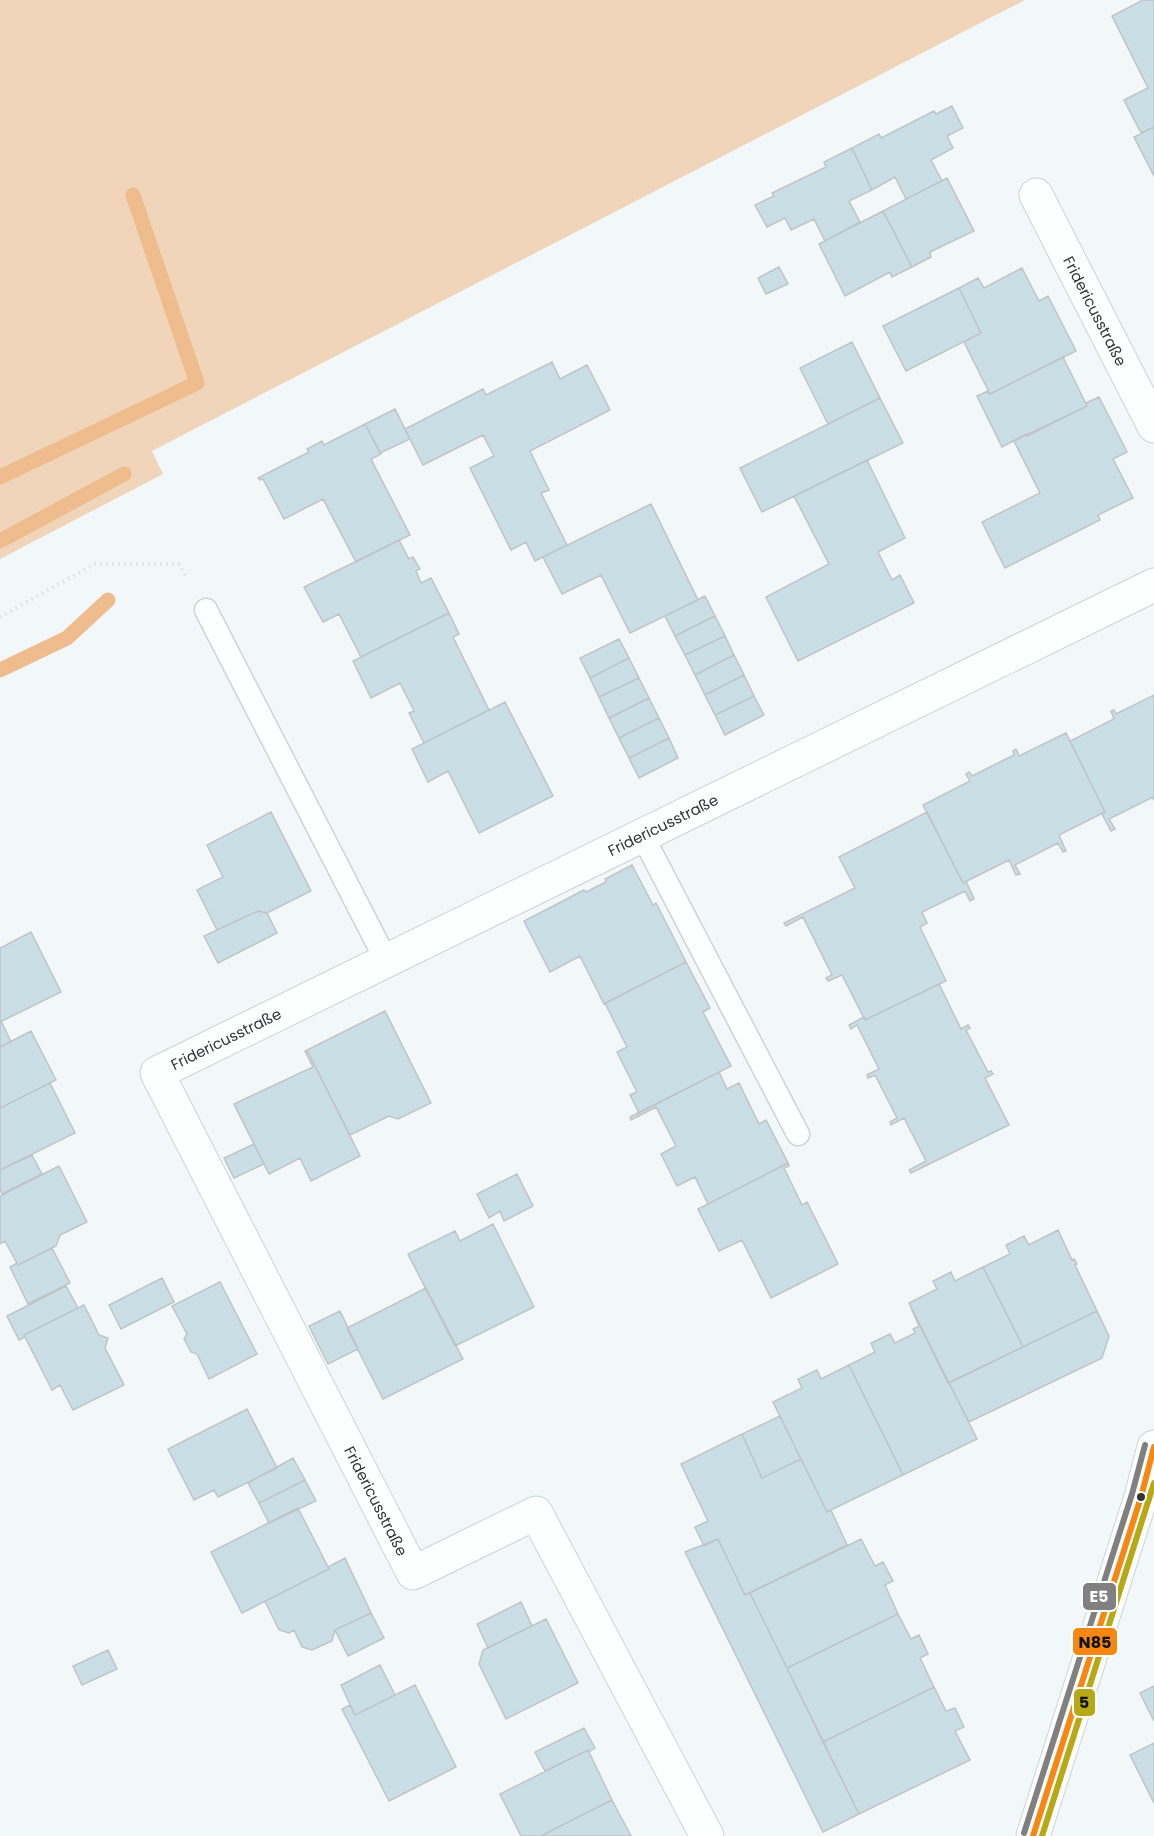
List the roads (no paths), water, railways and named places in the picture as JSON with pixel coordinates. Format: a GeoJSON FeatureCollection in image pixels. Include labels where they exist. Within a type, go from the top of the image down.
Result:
{"type":"FeatureCollection","features":[{"type":"Feature","properties":{"kind":"street","name":"Fridericusstraße"},"geometry":{"type":"LineString","coordinates":[[1036,195],[1154,426]]}},
{"type":"Feature","properties":{"kind":"street","name":"Fridericusstraße"},"geometry":{"type":"LineString","coordinates":[[706,1836],[536,1513],[413,1573],[157,1073],[1154,585]]}},
{"type":"Feature","properties":{"kind":"street"},"geometry":{"type":"LineString","coordinates":[[1033,1836],[1147,1498],[1154,1447]]}},
{"type":"Feature","properties":{"kind":"lane"},"geometry":{"type":"LineString","coordinates":[[206,610],[386,960]]}},
{"type":"Feature","properties":{"kind":"lane"},"geometry":{"type":"LineString","coordinates":[[642,835],[798,1134]]}},
{"type":"Feature","properties":{"kind":"waterway"},"geometry":{"type":"LineString","coordinates":[[0,477],[197,383],[133,195]]}},
{"type":"Feature","properties":{"kind":"waterway"},"geometry":{"type":"LineString","coordinates":[[0,541],[124,474]]}},
{"type":"Feature","properties":{"kind":"waterway"},"geometry":{"type":"LineString","coordinates":[[0,670],[67,638],[108,600]]}}]}
